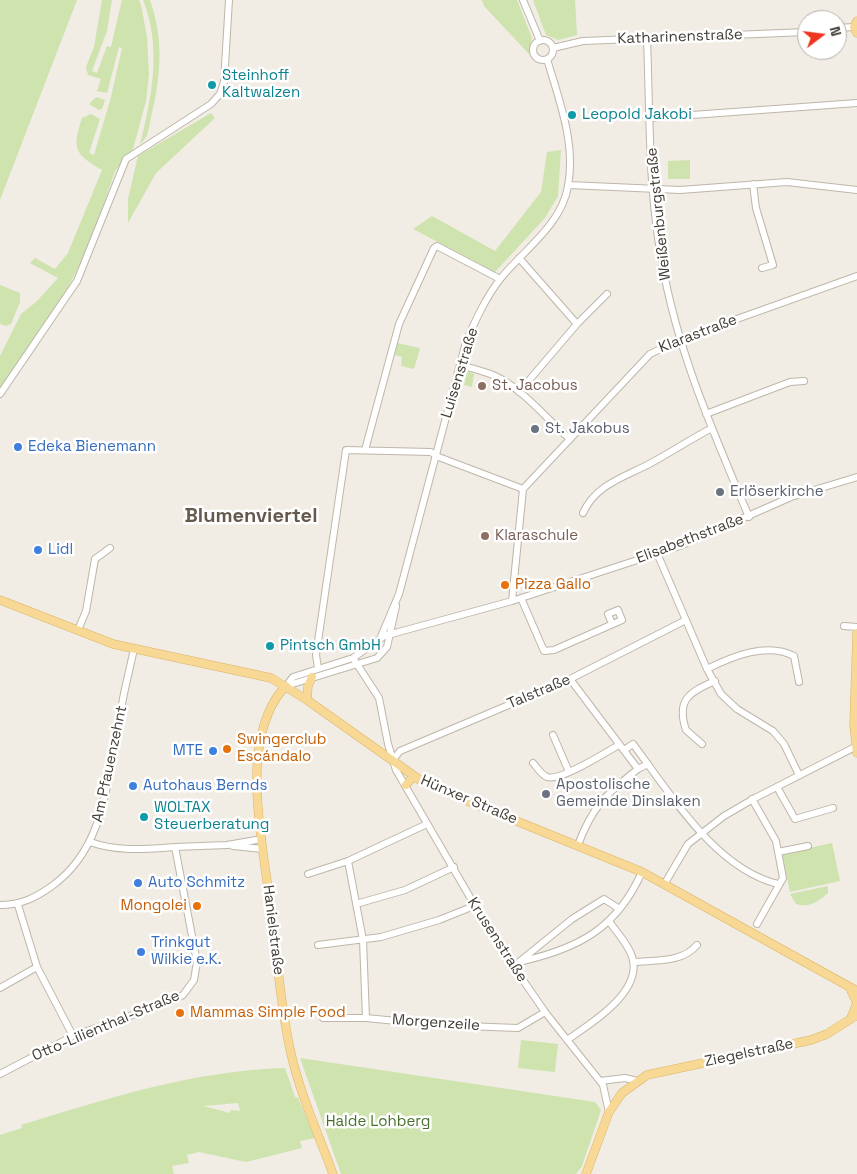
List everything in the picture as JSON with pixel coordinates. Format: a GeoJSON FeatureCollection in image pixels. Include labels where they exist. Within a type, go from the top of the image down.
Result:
{"type":"FeatureCollection","features":[{"type":"Feature","properties":{"kind":"main road","name":"Hünxer Straße"},"geometry":{"type":"LineString","coordinates":[[0,600],[113,644],[271,678],[307,700],[416,777],[482,807],[578,845],[665,883],[857,991]]}},
{"type":"Feature","properties":{"kind":"main road"},"geometry":{"type":"LineString","coordinates":[[857,633],[854,724],[857,748]]}},
{"type":"Feature","properties":{"kind":"main road"},"geometry":{"type":"LineString","coordinates":[[307,700],[308,686],[312,677]]}},
{"type":"Feature","properties":{"kind":"main road","name":"Hanielstraße"},"geometry":{"type":"LineString","coordinates":[[286,686],[278,695],[268,713],[259,745],[257,767],[262,839],[290,1049],[301,1090],[333,1174]]}},
{"type":"Feature","properties":{"kind":"main road"},"geometry":{"type":"LineString","coordinates":[[406,785],[411,779],[416,777]]}},
{"type":"Feature","properties":{"kind":"main road"},"geometry":{"type":"LineString","coordinates":[[847,985],[857,984]]}},
{"type":"Feature","properties":{"kind":"main road"},"geometry":{"type":"LineString","coordinates":[[847,985],[853,992],[857,1004],[854,1017]]}},
{"type":"Feature","properties":{"kind":"main road","name":"Ziegelstraße"},"geometry":{"type":"LineString","coordinates":[[586,1174],[609,1112],[622,1093],[647,1075],[663,1070],[811,1040],[827,1034],[854,1017]]}},
{"type":"Feature","properties":{"kind":"street"},"geometry":{"type":"LineString","coordinates":[[0,394],[34,341],[78,281],[126,159],[211,104],[220,94],[224,82],[229,0]]}},
{"type":"Feature","properties":{"kind":"street","name":"Luisenstraße"},"geometry":{"type":"LineString","coordinates":[[286,686],[377,658],[387,647],[402,582],[466,342],[480,312],[500,279],[555,217],[566,197],[569,185],[569,152],[566,122],[547,59],[540,59],[535,55],[535,45],[540,41],[523,0]]}},
{"type":"Feature","properties":{"kind":"street","name":"Katharinenstraße"},"geometry":{"type":"LineString","coordinates":[[553,48],[583,41],[797,32]]}},
{"type":"Feature","properties":{"kind":"street","name":"Weißenburgstraße"},"geometry":{"type":"LineString","coordinates":[[647,39],[653,190],[663,271],[681,339],[706,414],[749,516]]}},
{"type":"Feature","properties":{"kind":"street"},"geometry":{"type":"LineString","coordinates":[[540,41],[550,42],[553,48],[553,53],[547,59]]}},
{"type":"Feature","properties":{"kind":"street"},"geometry":{"type":"LineString","coordinates":[[651,118],[857,103]]}},
{"type":"Feature","properties":{"kind":"street"},"geometry":{"type":"LineString","coordinates":[[569,185],[653,190],[753,184],[810,184],[857,190]]}},
{"type":"Feature","properties":{"kind":"street"},"geometry":{"type":"LineString","coordinates":[[753,184],[756,208],[773,265],[762,268]]}},
{"type":"Feature","properties":{"kind":"street"},"geometry":{"type":"LineString","coordinates":[[365,450],[399,324],[434,248],[437,246],[500,279]]}},
{"type":"Feature","properties":{"kind":"street"},"geometry":{"type":"LineString","coordinates":[[519,258],[577,324]]}},
{"type":"Feature","properties":{"kind":"street","name":"Klarastraße"},"geometry":{"type":"LineString","coordinates":[[524,489],[650,354],[681,339],[857,276]]}},
{"type":"Feature","properties":{"kind":"street"},"geometry":{"type":"LineString","coordinates":[[519,392],[577,324],[607,294]]}},
{"type":"Feature","properties":{"kind":"street"},"geometry":{"type":"LineString","coordinates":[[460,365],[494,375],[519,392],[570,440]]}},
{"type":"Feature","properties":{"kind":"street"},"geometry":{"type":"LineString","coordinates":[[706,414],[790,382],[804,381]]}},
{"type":"Feature","properties":{"kind":"street"},"geometry":{"type":"LineString","coordinates":[[583,513],[589,500],[608,484],[650,464],[712,428]]}},
{"type":"Feature","properties":{"kind":"street"},"geometry":{"type":"LineString","coordinates":[[318,668],[316,655],[346,450],[431,452],[436,456],[524,489],[512,601]]}},
{"type":"Feature","properties":{"kind":"street","name":"Elisabethstraße"},"geometry":{"type":"LineString","coordinates":[[390,636],[522,598],[680,546],[791,497],[857,478]]}},
{"type":"Feature","properties":{"kind":"street"},"geometry":{"type":"LineString","coordinates":[[78,630],[86,611],[95,559],[110,548]]}},
{"type":"Feature","properties":{"kind":"street"},"geometry":{"type":"LineString","coordinates":[[657,553],[707,668],[721,694],[737,709],[773,731],[784,744],[799,775]]}},
{"type":"Feature","properties":{"kind":"street","name":"Luisenstraße"},"geometry":{"type":"LineString","coordinates":[[380,639],[399,594]]}},
{"type":"Feature","properties":{"kind":"street"},"geometry":{"type":"LineString","coordinates":[[522,598],[544,651],[554,650],[612,624]]}},
{"type":"Feature","properties":{"kind":"street","name":"Talstraße"},"geometry":{"type":"LineString","coordinates":[[392,761],[400,751],[570,680],[686,620]]}},
{"type":"Feature","properties":{"kind":"street"},"geometry":{"type":"LineString","coordinates":[[844,626],[857,627]]}},
{"type":"Feature","properties":{"kind":"street"},"geometry":{"type":"LineString","coordinates":[[286,686],[292,677],[352,658],[380,639],[390,636]]}},
{"type":"Feature","properties":{"kind":"street","name":"Am Pfauenzehnt"},"geometry":{"type":"LineString","coordinates":[[18,904],[38,896],[57,883],[67,874],[90,842],[102,809],[134,649]]}},
{"type":"Feature","properties":{"kind":"street"},"geometry":{"type":"LineString","coordinates":[[707,668],[730,657],[783,650],[794,656],[799,682]]}},
{"type":"Feature","properties":{"kind":"street"},"geometry":{"type":"LineString","coordinates":[[352,658],[379,698],[392,761]]}},
{"type":"Feature","properties":{"kind":"street"},"geometry":{"type":"LineString","coordinates":[[570,680],[638,769]]}},
{"type":"Feature","properties":{"kind":"street"},"geometry":{"type":"LineString","coordinates":[[702,744],[686,730],[682,708],[688,696],[715,681]]}},
{"type":"Feature","properties":{"kind":"street"},"geometry":{"type":"LineString","coordinates":[[553,735],[568,772]]}},
{"type":"Feature","properties":{"kind":"street"},"geometry":{"type":"LineString","coordinates":[[388,744],[400,751]]}},
{"type":"Feature","properties":{"kind":"street"},"geometry":{"type":"LineString","coordinates":[[533,763],[549,778],[568,772],[633,744],[702,834],[738,864],[765,881],[778,884]]}},
{"type":"Feature","properties":{"kind":"street"},"geometry":{"type":"LineString","coordinates":[[665,883],[688,844],[702,834],[752,800],[777,786],[857,748]]}},
{"type":"Feature","properties":{"kind":"street","name":"Krusenstraße"},"geometry":{"type":"LineString","coordinates":[[392,761],[454,867],[474,906],[545,1012],[600,1081],[607,1095],[609,1112]]}},
{"type":"Feature","properties":{"kind":"street"},"geometry":{"type":"LineString","coordinates":[[578,845],[595,807],[614,788],[638,769],[648,764]]}},
{"type":"Feature","properties":{"kind":"street"},"geometry":{"type":"LineString","coordinates":[[777,786],[795,819],[833,808]]}},
{"type":"Feature","properties":{"kind":"street"},"geometry":{"type":"LineString","coordinates":[[752,800],[776,841],[783,878],[757,924]]}},
{"type":"Feature","properties":{"kind":"street"},"geometry":{"type":"LineString","coordinates":[[308,874],[348,861],[428,824]]}},
{"type":"Feature","properties":{"kind":"street"},"geometry":{"type":"LineString","coordinates":[[90,842],[105,848],[126,849],[227,845],[262,839]]}},
{"type":"Feature","properties":{"kind":"street"},"geometry":{"type":"LineString","coordinates":[[227,845],[263,849]]}},
{"type":"Feature","properties":{"kind":"street"},"geometry":{"type":"LineString","coordinates":[[778,852],[808,846]]}},
{"type":"Feature","properties":{"kind":"street","name":"Otto-Lilienthal-Straße"},"geometry":{"type":"LineString","coordinates":[[0,1074],[74,1036],[183,995],[194,980],[197,962],[175,847]]}},
{"type":"Feature","properties":{"kind":"street"},"geometry":{"type":"LineString","coordinates":[[348,861],[363,940],[366,1018]]}},
{"type":"Feature","properties":{"kind":"street"},"geometry":{"type":"LineString","coordinates":[[356,904],[404,890],[454,867]]}},
{"type":"Feature","properties":{"kind":"street"},"geometry":{"type":"LineString","coordinates":[[522,961],[567,948],[589,938],[608,921],[642,872]]}},
{"type":"Feature","properties":{"kind":"street"},"geometry":{"type":"LineString","coordinates":[[514,966],[572,919],[604,899],[618,908]]}},
{"type":"Feature","properties":{"kind":"street"},"geometry":{"type":"LineString","coordinates":[[0,904],[18,904],[37,967],[74,1036]]}},
{"type":"Feature","properties":{"kind":"street"},"geometry":{"type":"LineString","coordinates":[[318,945],[363,940],[439,920],[474,906]]}},
{"type":"Feature","properties":{"kind":"street"},"geometry":{"type":"LineString","coordinates":[[567,1040],[602,1016],[617,1001],[627,986],[634,962],[630,951],[608,921]]}},
{"type":"Feature","properties":{"kind":"street"},"geometry":{"type":"LineString","coordinates":[[634,962],[679,958],[690,953],[697,945]]}},
{"type":"Feature","properties":{"kind":"street"},"geometry":{"type":"LineString","coordinates":[[0,988],[37,967]]}},
{"type":"Feature","properties":{"kind":"street","name":"Morgenzeile"},"geometry":{"type":"LineString","coordinates":[[323,1018],[366,1018],[438,1025],[518,1028],[545,1012]]}},
{"type":"Feature","properties":{"kind":"street","name":"Ziegelstraße"},"geometry":{"type":"LineString","coordinates":[[600,1081],[625,1078],[637,1081]]}},
{"type":"Feature","properties":{"kind":"green space"},"geometry":{"type":"Polygon","coordinates":[[[0,0],[77,0],[0,200],[0,0]]]}},
{"type":"Feature","properties":{"kind":"green space"},"geometry":{"type":"Polygon","coordinates":[[[102,0],[112,0],[107,31],[92,71],[97,73],[107,46],[111,47],[122,0],[139,0],[147,37],[149,74],[146,101],[133,149],[115,171],[91,241],[66,292],[0,389],[0,356],[21,314],[36,302],[58,278],[30,263],[35,258],[55,269],[68,253],[102,170],[81,154],[78,149],[77,137],[82,118],[91,114],[100,119],[89,153],[94,155],[111,97],[122,48],[119,47],[107,93],[97,91],[101,79],[88,75],[86,67],[94,47],[102,0]]]}},
{"type":"Feature","properties":{"kind":"green space"},"geometry":{"type":"Polygon","coordinates":[[[143,0],[150,0],[157,29],[160,58],[149,129],[145,139],[140,144],[151,90],[154,54],[149,18],[143,0]]]}},
{"type":"Feature","properties":{"kind":"green space"},"geometry":{"type":"Polygon","coordinates":[[[482,0],[517,0],[532,38],[529,54],[484,6],[482,0]]]}},
{"type":"Feature","properties":{"kind":"green space"},"geometry":{"type":"Polygon","coordinates":[[[533,0],[575,0],[577,35],[558,40],[546,35],[533,0]]]}},
{"type":"Feature","properties":{"kind":"green space"},"geometry":{"type":"Polygon","coordinates":[[[96,97],[105,100],[102,109],[99,110],[89,104],[96,97]]]}},
{"type":"Feature","properties":{"kind":"green space"},"geometry":{"type":"Polygon","coordinates":[[[211,113],[215,118],[156,173],[128,223],[128,199],[138,156],[211,113]]]}},
{"type":"Feature","properties":{"kind":"green space"},"geometry":{"type":"Polygon","coordinates":[[[561,150],[558,196],[545,218],[495,272],[413,229],[432,216],[495,251],[541,192],[547,152],[561,150]]]}},
{"type":"Feature","properties":{"kind":"green space"},"geometry":{"type":"Polygon","coordinates":[[[690,160],[690,179],[668,179],[668,161],[690,160]]]}},
{"type":"Feature","properties":{"kind":"green space"},"geometry":{"type":"Polygon","coordinates":[[[0,285],[20,293],[20,302],[11,324],[6,326],[0,324],[0,285]]]}},
{"type":"Feature","properties":{"kind":"green space"},"geometry":{"type":"Polygon","coordinates":[[[397,343],[420,348],[414,369],[401,366],[402,357],[395,355],[397,343]]]}},
{"type":"Feature","properties":{"kind":"green space"},"geometry":{"type":"Polygon","coordinates":[[[467,371],[474,374],[472,387],[464,385],[467,371]]]}},
{"type":"Feature","properties":{"kind":"green space"},"geometry":{"type":"Polygon","coordinates":[[[832,843],[840,881],[790,892],[782,854],[832,843]]]}},
{"type":"Feature","properties":{"kind":"green space"},"geometry":{"type":"Polygon","coordinates":[[[828,886],[828,893],[809,905],[796,904],[790,894],[828,886]]]}},
{"type":"Feature","properties":{"kind":"green space"},"geometry":{"type":"Polygon","coordinates":[[[521,1040],[558,1044],[555,1072],[518,1068],[521,1040]]]}},
{"type":"Feature","properties":{"kind":"green space","name":"Halde Lohberg"},"geometry":{"type":"Polygon","coordinates":[[[300,1058],[595,1102],[601,1110],[582,1166],[576,1174],[341,1174],[300,1058]]]}},
{"type":"Feature","properties":{"kind":"green space"},"geometry":{"type":"Polygon","coordinates":[[[285,1068],[295,1097],[298,1098],[315,1138],[300,1141],[302,1148],[246,1162],[199,1152],[187,1155],[189,1163],[172,1166],[174,1174],[0,1174],[0,1135],[22,1128],[21,1125],[151,1087],[217,1074],[285,1068]],[[238,1103],[203,1106],[230,1113],[231,1110],[240,1111],[238,1103]]]}},
{"type":"Feature","properties":{"kind":"place","name":"Steinhoff Kaltwalzen"},"geometry":{"type":"Point","coordinates":[212,85]}},
{"type":"Feature","properties":{"kind":"place","name":"Leopold Jakobi"},"geometry":{"type":"Point","coordinates":[572,115]}},
{"type":"Feature","properties":{"kind":"place","name":"St. Jacobus"},"geometry":{"type":"Point","coordinates":[482,386]}},
{"type":"Feature","properties":{"kind":"place","name":"St. Jakobus"},"geometry":{"type":"Point","coordinates":[535,429]}},
{"type":"Feature","properties":{"kind":"place","name":"Edeka Bienemann"},"geometry":{"type":"Point","coordinates":[18,447]}},
{"type":"Feature","properties":{"kind":"place","name":"Erlöserkirche"},"geometry":{"type":"Point","coordinates":[720,492]}},
{"type":"Feature","properties":{"kind":"place","name":"Klaraschule"},"geometry":{"type":"Point","coordinates":[485,536]}},
{"type":"Feature","properties":{"kind":"place","name":"Lidl"},"geometry":{"type":"Point","coordinates":[38,550]}},
{"type":"Feature","properties":{"kind":"place","name":"Pizza Gallo"},"geometry":{"type":"Point","coordinates":[505,585]}},
{"type":"Feature","properties":{"kind":"place","name":"Pintsch GmbH"},"geometry":{"type":"Point","coordinates":[270,646]}},
{"type":"Feature","properties":{"kind":"place","name":"Swingerclub Escándalo"},"geometry":{"type":"Point","coordinates":[227,749]}},
{"type":"Feature","properties":{"kind":"place","name":"MTE"},"geometry":{"type":"Point","coordinates":[213,751]}},
{"type":"Feature","properties":{"kind":"place","name":"Autohaus Bernds"},"geometry":{"type":"Point","coordinates":[133,786]}},
{"type":"Feature","properties":{"kind":"place","name":"Apostolische Gemeinde Dinslaken"},"geometry":{"type":"Point","coordinates":[546,794]}},
{"type":"Feature","properties":{"kind":"place","name":"WOLTAX Steuerberatung"},"geometry":{"type":"Point","coordinates":[144,817]}},
{"type":"Feature","properties":{"kind":"place","name":"Auto Schmitz"},"geometry":{"type":"Point","coordinates":[138,883]}},
{"type":"Feature","properties":{"kind":"place","name":"Mongolei"},"geometry":{"type":"Point","coordinates":[197,906]}},
{"type":"Feature","properties":{"kind":"place","name":"Trinkgut Wilkie e.K."},"geometry":{"type":"Point","coordinates":[141,952]}},
{"type":"Feature","properties":{"kind":"place","name":"Mammas Simple Food"},"geometry":{"type":"Point","coordinates":[180,1013]}},
{"type":"Feature","properties":{"kind":"district","name":"Blumenviertel"},"geometry":{"type":"Point","coordinates":[251,517]}}]}
